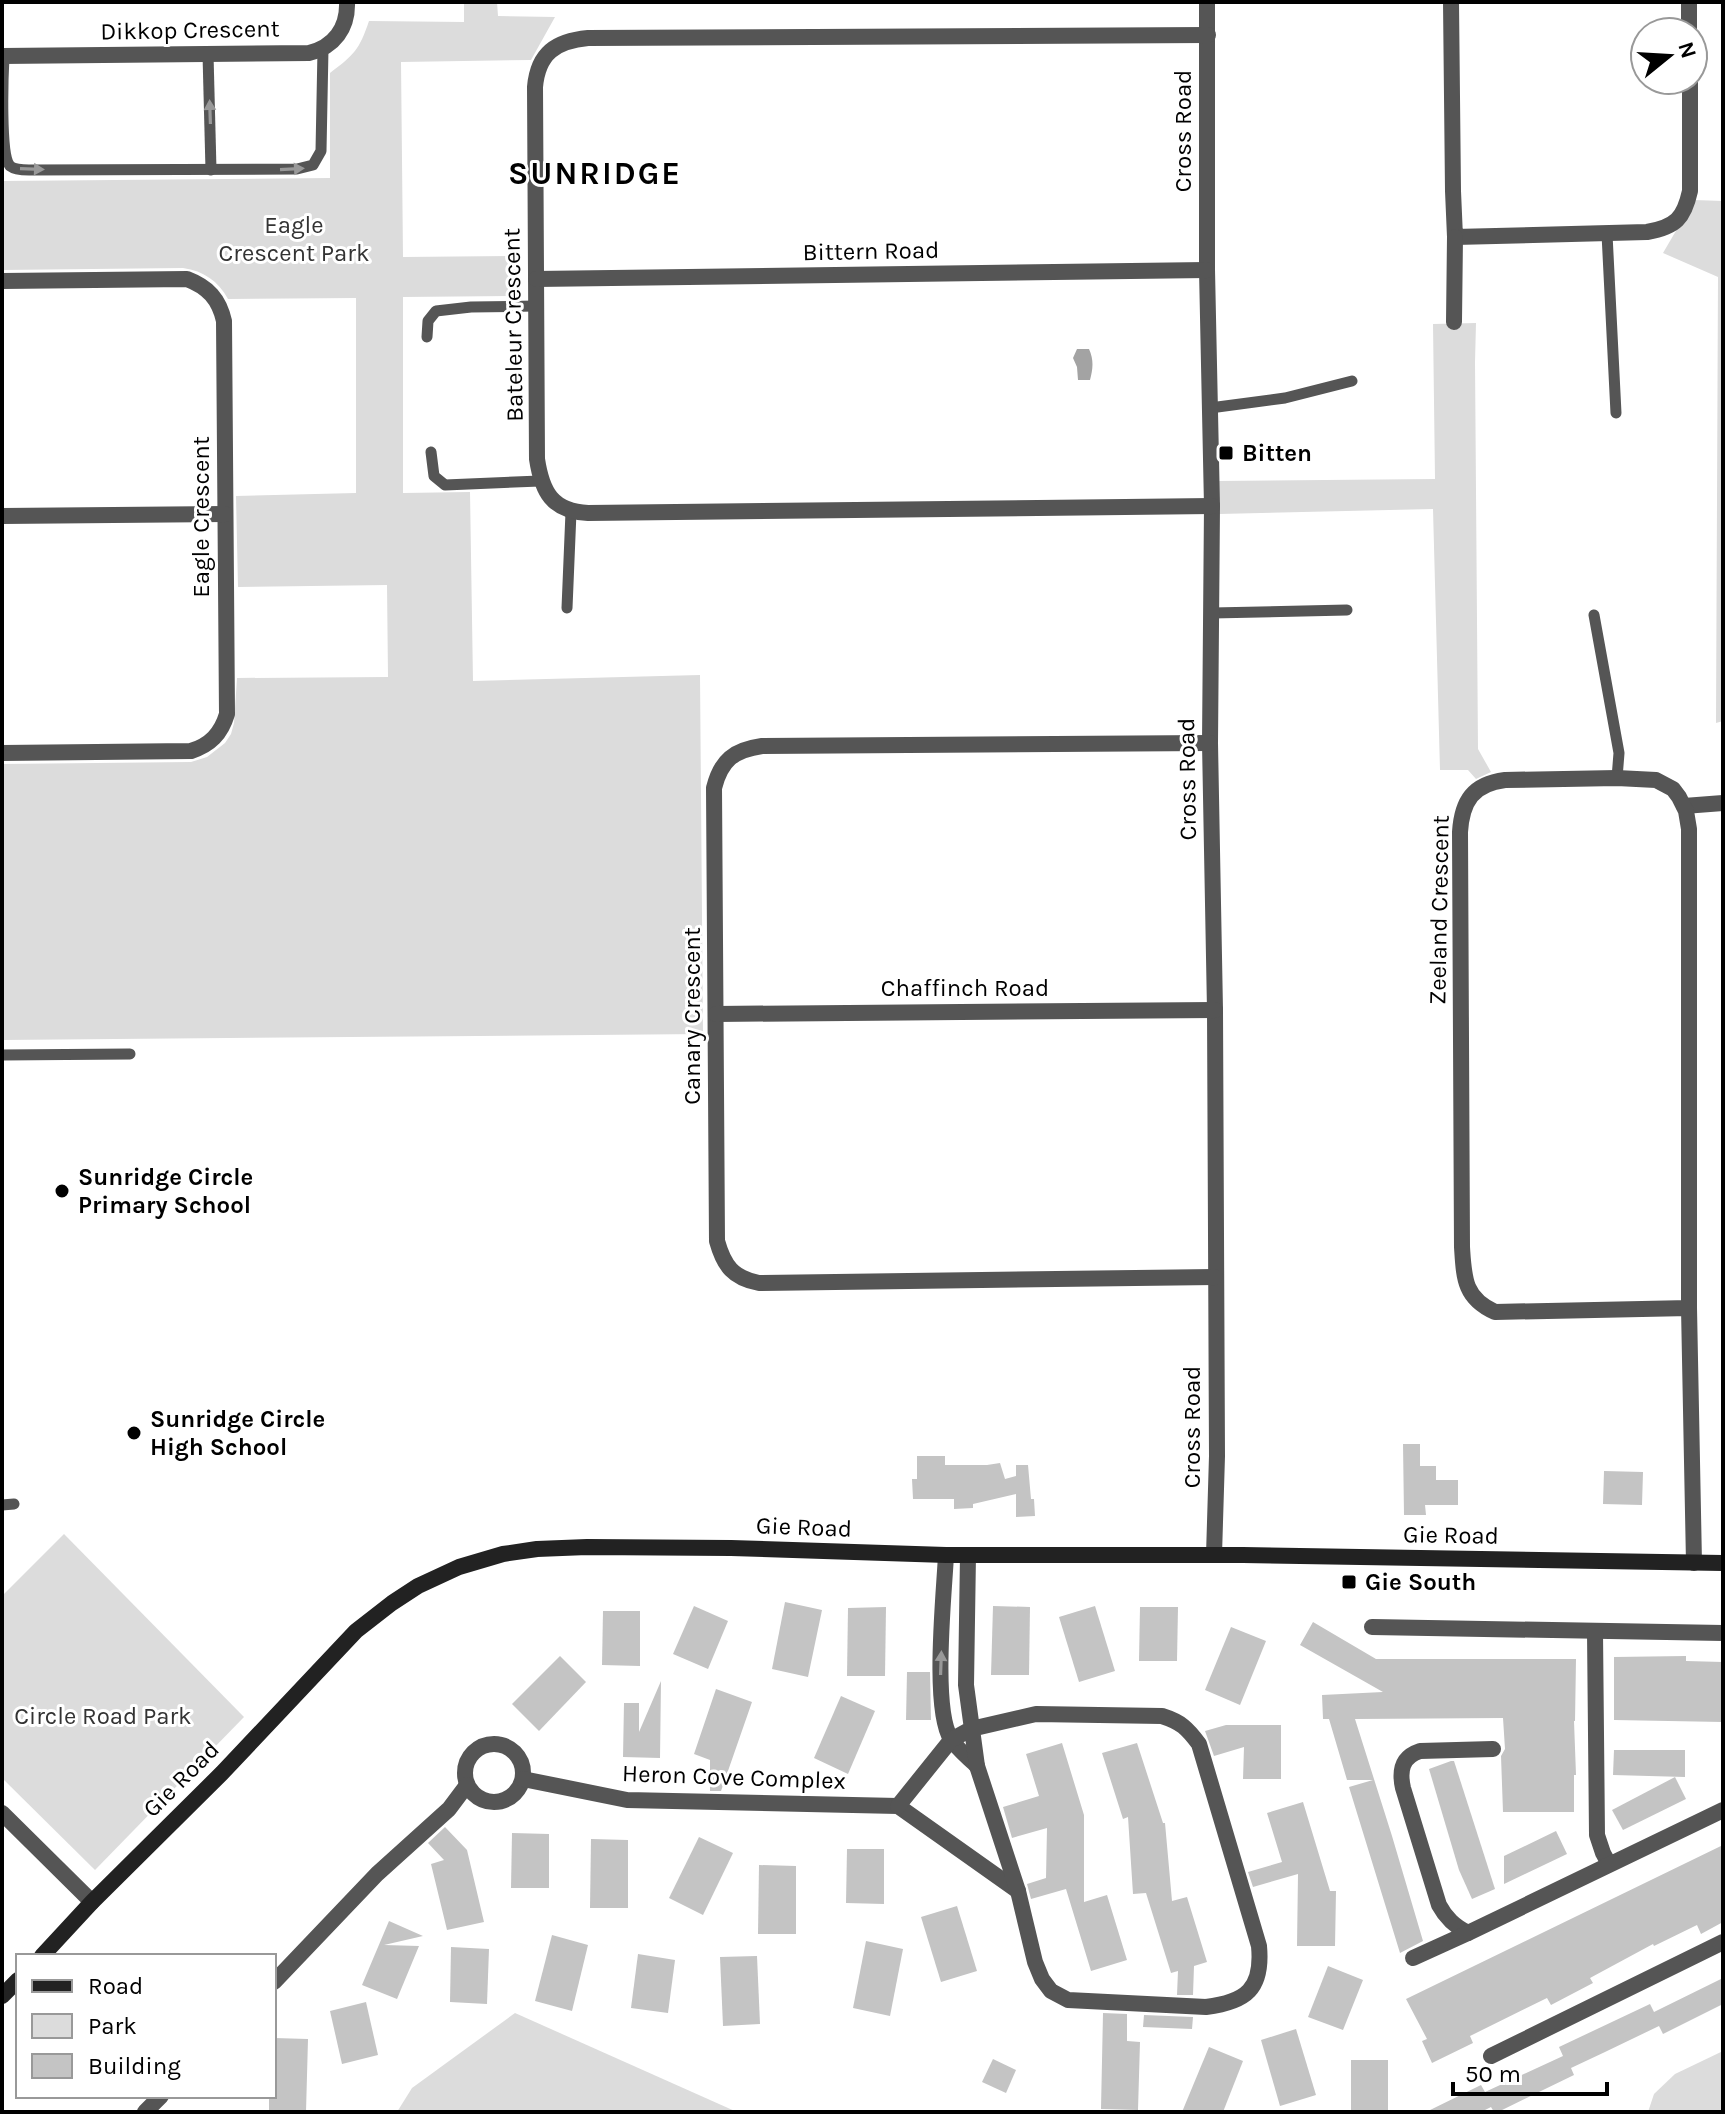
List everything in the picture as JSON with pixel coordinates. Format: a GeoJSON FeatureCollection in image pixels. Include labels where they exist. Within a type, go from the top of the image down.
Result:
{"type":"FeatureCollection","features":[{"type":"Feature","properties":{"kind":"street"},"geometry":{"type":"LineString","coordinates":[[323,49],[341,32],[347,2]]}},
{"type":"Feature","properties":{"kind":"street","name":"Cross Road"},"geometry":{"type":"LineString","coordinates":[[1207,2],[1207,270],[1212,506],[1210,743],[1215,1010],[1217,1456],[1214,1555]]}},
{"type":"Feature","properties":{"kind":"street"},"geometry":{"type":"LineString","coordinates":[[1451,2],[1454,322]]}},
{"type":"Feature","properties":{"kind":"street","name":"Bateleur Crescent"},"geometry":{"type":"LineString","coordinates":[[540,481],[537,459],[536,74],[551,49],[561,43],[588,38],[1208,35]]}},
{"type":"Feature","properties":{"kind":"street","name":"Dikkop Crescent"},"geometry":{"type":"LineString","coordinates":[[3,56],[309,53],[323,49]]}},
{"type":"Feature","properties":{"kind":"street"},"geometry":{"type":"LineString","coordinates":[[1455,237],[1607,234],[1659,230],[1673,224],[1687,205],[1690,191],[1690,96]]}},
{"type":"Feature","properties":{"kind":"street","name":"Bittern Road"},"geometry":{"type":"LineString","coordinates":[[536,279],[1207,270]]}},
{"type":"Feature","properties":{"kind":"street","name":"Eagle Crescent"},"geometry":{"type":"LineString","coordinates":[[2,281],[175,278],[198,283],[221,309],[224,321],[227,714],[217,735],[209,743],[191,751],[2,753]]}},
{"type":"Feature","properties":{"kind":"street"},"geometry":{"type":"LineString","coordinates":[[540,481],[548,496],[571,512],[1212,506]]}},
{"type":"Feature","properties":{"kind":"street"},"geometry":{"type":"LineString","coordinates":[[2,516],[225,514]]}},
{"type":"Feature","properties":{"kind":"street","name":"Canary Crescent"},"geometry":{"type":"LineString","coordinates":[[1210,743],[762,746],[741,750],[731,756],[718,773],[714,788],[717,1241],[721,1256],[739,1277],[759,1283],[1215,1277]]}},
{"type":"Feature","properties":{"kind":"street","name":"Zeeland Crescent"},"geometry":{"type":"LineString","coordinates":[[1684,806],[1665,783],[1617,778],[1495,781],[1477,790],[1465,802],[1460,832],[1462,1247],[1464,1272],[1471,1296],[1495,1312],[1689,1308]]}},
{"type":"Feature","properties":{"kind":"street"},"geometry":{"type":"LineString","coordinates":[[1694,1563],[1689,1308],[1689,829],[1684,806],[1723,803]]}},
{"type":"Feature","properties":{"kind":"street","name":"Chaffinch Road"},"geometry":{"type":"LineString","coordinates":[[716,1014],[1215,1010]]}},
{"type":"Feature","properties":{"kind":"street","name":"Gie Road"},"geometry":{"type":"LineString","coordinates":[[44,1954],[356,1631],[418,1586],[459,1567],[503,1554],[567,1547],[731,1548],[946,1555],[1214,1555],[1723,1563]]}},
{"type":"Feature","properties":{"kind":"street"},"geometry":{"type":"LineString","coordinates":[[946,1555],[941,1676],[944,1720],[951,1740],[977,1766]]}},
{"type":"Feature","properties":{"kind":"street"},"geometry":{"type":"LineString","coordinates":[[968,1555],[966,1685],[971,1729],[977,1766],[1018,1891],[1042,1979],[1051,1991],[1068,2000],[1206,2007],[1243,1998],[1258,1976],[1261,1962],[1259,1946],[1199,1744],[1187,1728],[1162,1716],[1036,1714],[971,1729],[951,1740],[898,1806],[1018,1891]]}},
{"type":"Feature","properties":{"kind":"street"},"geometry":{"type":"LineString","coordinates":[[1372,1627],[1723,1633]]}},
{"type":"Feature","properties":{"kind":"street"},"geometry":{"type":"LineString","coordinates":[[1595,1632],[1597,1835],[1609,1864]]}},
{"type":"Feature","properties":{"kind":"street"},"geometry":{"type":"LineString","coordinates":[[486,1745],[505,1746],[520,1760],[523,1779],[512,1797],[492,1803],[473,1794],[467,1785],[466,1765],[470,1757],[486,1745]]}},
{"type":"Feature","properties":{"kind":"street"},"geometry":{"type":"LineString","coordinates":[[1468,1933],[1452,1924],[1439,1905],[1403,1788],[1402,1769],[1404,1760],[1415,1752],[1493,1749]]}},
{"type":"Feature","properties":{"kind":"street","name":"Heron Cove Complex"},"geometry":{"type":"LineString","coordinates":[[523,1779],[627,1800],[898,1806]]}},
{"type":"Feature","properties":{"kind":"street"},"geometry":{"type":"LineString","coordinates":[[276,1980],[377,1874],[449,1809],[467,1785]]}},
{"type":"Feature","properties":{"kind":"street"},"geometry":{"type":"LineString","coordinates":[[1413,1958],[1723,1810]]}},
{"type":"Feature","properties":{"kind":"street"},"geometry":{"type":"LineString","coordinates":[[2,1813],[92,1902]]}},
{"type":"Feature","properties":{"kind":"street"},"geometry":{"type":"LineString","coordinates":[[1491,2056],[1723,1942]]}},
{"type":"Feature","properties":{"kind":"lane"},"geometry":{"type":"LineString","coordinates":[[3,56],[3,146],[7,163],[12,167],[29,170],[297,169],[313,165],[321,151],[323,49]]}},
{"type":"Feature","properties":{"kind":"lane"},"geometry":{"type":"LineString","coordinates":[[208,54],[211,170]]}},
{"type":"Feature","properties":{"kind":"lane"},"geometry":{"type":"LineString","coordinates":[[1607,234],[1616,413]]}},
{"type":"Feature","properties":{"kind":"lane"},"geometry":{"type":"LineString","coordinates":[[427,337],[428,321],[436,311],[536,306]]}},
{"type":"Feature","properties":{"kind":"lane"},"geometry":{"type":"LineString","coordinates":[[1210,408],[1297,396],[1352,381]]}},
{"type":"Feature","properties":{"kind":"lane"},"geometry":{"type":"LineString","coordinates":[[431,452],[434,476],[445,485],[540,481]]}},
{"type":"Feature","properties":{"kind":"lane"},"geometry":{"type":"LineString","coordinates":[[567,608],[571,512]]}},
{"type":"Feature","properties":{"kind":"lane"},"geometry":{"type":"LineString","coordinates":[[1212,613],[1347,610]]}},
{"type":"Feature","properties":{"kind":"lane"},"geometry":{"type":"LineString","coordinates":[[1594,615],[1619,753],[1617,778]]}},
{"type":"Feature","properties":{"kind":"lane"},"geometry":{"type":"LineString","coordinates":[[2,1055],[130,1054]]}},
{"type":"Feature","properties":{"kind":"green space","name":"Eagle Crescent Park"},"geometry":{"type":"Polygon","coordinates":[[[464,2],[497,2],[498,16],[555,17],[531,60],[401,62],[403,257],[515,256],[516,296],[403,297],[403,493],[470,492],[473,681],[700,675],[703,1034],[2,1040],[2,764],[191,762],[207,757],[231,734],[237,678],[388,677],[387,585],[238,587],[236,496],[356,493],[356,298],[228,299],[210,278],[183,268],[2,270],[2,181],[330,178],[330,73],[355,51],[369,21],[464,22],[464,2]]]}},
{"type":"Feature","properties":{"kind":"green space"},"geometry":{"type":"Polygon","coordinates":[[[1694,200],[1723,201],[1723,721],[1716,723],[1718,277],[1663,253],[1694,200]]]}},
{"type":"Feature","properties":{"kind":"green space"},"geometry":{"type":"Polygon","coordinates":[[[1476,323],[1478,749],[1491,772],[1476,779],[1468,770],[1440,770],[1433,509],[1219,514],[1218,481],[1435,479],[1433,324],[1476,323]]]}},
{"type":"Feature","properties":{"kind":"green space","name":"Circle Road Park"},"geometry":{"type":"Polygon","coordinates":[[[64,1534],[244,1717],[95,1870],[2,1778],[2,1596],[64,1534]]]}},
{"type":"Feature","properties":{"kind":"green space"},"geometry":{"type":"Polygon","coordinates":[[[515,2013],[737,2112],[397,2112],[412,2088],[515,2013]]]}},
{"type":"Feature","properties":{"kind":"green space"},"geometry":{"type":"Polygon","coordinates":[[[1723,2051],[1723,2112],[1648,2112],[1654,2094],[1675,2074],[1723,2051]]]}},
{"type":"Feature","properties":{"kind":"shaded area"},"geometry":{"type":"Polygon","coordinates":[[[1077,349],[1089,349],[1092,357],[1090,380],[1078,380],[1073,358],[1077,349]]]}},
{"type":"Feature","properties":{"kind":"building"},"geometry":{"type":"Polygon","coordinates":[[[1403,1444],[1420,1444],[1420,1466],[1436,1466],[1436,1480],[1458,1480],[1458,1505],[1425,1505],[1426,1515],[1404,1515],[1403,1444]]]}},
{"type":"Feature","properties":{"kind":"building"},"geometry":{"type":"Polygon","coordinates":[[[917,1456],[945,1456],[945,1465],[1000,1463],[1005,1479],[1016,1476],[1016,1465],[1028,1465],[1035,1516],[1016,1517],[1016,1494],[973,1504],[973,1508],[954,1509],[954,1499],[913,1499],[912,1479],[917,1479],[917,1456]]]}},
{"type":"Feature","properties":{"kind":"building"},"geometry":{"type":"Polygon","coordinates":[[[1604,1471],[1643,1472],[1642,1505],[1603,1504],[1604,1471]]]}},
{"type":"Feature","properties":{"kind":"building"},"geometry":{"type":"Polygon","coordinates":[[[785,1602],[822,1610],[808,1677],[772,1669],[785,1602]]]}},
{"type":"Feature","properties":{"kind":"building"},"geometry":{"type":"Polygon","coordinates":[[[694,1606],[728,1621],[708,1669],[673,1654],[694,1606]]]}},
{"type":"Feature","properties":{"kind":"building"},"geometry":{"type":"Polygon","coordinates":[[[993,1606],[1030,1607],[1029,1675],[991,1675],[993,1606]]]}},
{"type":"Feature","properties":{"kind":"building"},"geometry":{"type":"Polygon","coordinates":[[[1095,1606],[1115,1671],[1079,1682],[1059,1617],[1095,1606]]]}},
{"type":"Feature","properties":{"kind":"building"},"geometry":{"type":"Polygon","coordinates":[[[886,1607],[885,1676],[847,1676],[848,1608],[886,1607]]]}},
{"type":"Feature","properties":{"kind":"building"},"geometry":{"type":"Polygon","coordinates":[[[1140,1607],[1178,1607],[1177,1661],[1139,1661],[1140,1607]]]}},
{"type":"Feature","properties":{"kind":"building"},"geometry":{"type":"Polygon","coordinates":[[[603,1611],[640,1611],[640,1666],[602,1665],[603,1611]]]}},
{"type":"Feature","properties":{"kind":"building"},"geometry":{"type":"Polygon","coordinates":[[[1313,1622],[1376,1659],[1576,1659],[1574,1812],[1503,1812],[1503,1718],[1355,1719],[1423,1941],[1400,1953],[1349,1787],[1373,1780],[1347,1780],[1329,1719],[1323,1719],[1322,1695],[1383,1692],[1300,1645],[1313,1622]]]}},
{"type":"Feature","properties":{"kind":"building"},"geometry":{"type":"Polygon","coordinates":[[[1231,1627],[1266,1641],[1240,1705],[1205,1690],[1231,1627]]]}},
{"type":"Feature","properties":{"kind":"building"},"geometry":{"type":"Polygon","coordinates":[[[560,1656],[586,1682],[539,1731],[512,1704],[560,1656]]]}},
{"type":"Feature","properties":{"kind":"building"},"geometry":{"type":"Polygon","coordinates":[[[1686,1656],[1686,1661],[1723,1662],[1723,1722],[1614,1720],[1614,1657],[1686,1656]]]}},
{"type":"Feature","properties":{"kind":"building"},"geometry":{"type":"Polygon","coordinates":[[[907,1672],[930,1672],[931,1720],[906,1720],[907,1672]]]}},
{"type":"Feature","properties":{"kind":"building"},"geometry":{"type":"Polygon","coordinates":[[[661,1681],[660,1758],[623,1757],[624,1703],[639,1703],[639,1732],[661,1681]]]}},
{"type":"Feature","properties":{"kind":"building"},"geometry":{"type":"Polygon","coordinates":[[[716,1689],[752,1702],[721,1791],[710,1791],[710,1760],[694,1754],[716,1689]]]}},
{"type":"Feature","properties":{"kind":"building"},"geometry":{"type":"Polygon","coordinates":[[[841,1696],[875,1711],[848,1774],[814,1758],[841,1696]]]}},
{"type":"Feature","properties":{"kind":"building"},"geometry":{"type":"Polygon","coordinates":[[[1226,1725],[1281,1725],[1281,1779],[1243,1779],[1244,1747],[1214,1756],[1205,1731],[1226,1725]]]}},
{"type":"Feature","properties":{"kind":"building"},"geometry":{"type":"Polygon","coordinates":[[[1062,1743],[1084,1815],[1084,1902],[1107,1895],[1127,1960],[1091,1971],[1066,1889],[1031,1899],[1027,1884],[1046,1878],[1047,1828],[1012,1838],[1003,1807],[1039,1796],[1026,1754],[1062,1743]]]}},
{"type":"Feature","properties":{"kind":"building"},"geometry":{"type":"Polygon","coordinates":[[[1137,1743],[1165,1823],[1172,1901],[1187,1897],[1207,1962],[1194,1966],[1193,1995],[1177,1995],[1178,1971],[1171,1973],[1146,1893],[1133,1894],[1128,1817],[1123,1819],[1102,1753],[1137,1743]]]}},
{"type":"Feature","properties":{"kind":"building"},"geometry":{"type":"Polygon","coordinates":[[[1614,1750],[1685,1750],[1685,1777],[1613,1775],[1614,1750]]]}},
{"type":"Feature","properties":{"kind":"building"},"geometry":{"type":"Polygon","coordinates":[[[1454,1761],[1495,1889],[1472,1899],[1459,1870],[1429,1769],[1454,1761]]]}},
{"type":"Feature","properties":{"kind":"building"},"geometry":{"type":"Polygon","coordinates":[[[1675,1777],[1686,1799],[1623,1830],[1612,1810],[1675,1777]]]}},
{"type":"Feature","properties":{"kind":"building"},"geometry":{"type":"Polygon","coordinates":[[[1303,1802],[1330,1891],[1336,1891],[1335,1946],[1297,1946],[1298,1874],[1253,1887],[1248,1872],[1282,1862],[1267,1813],[1303,1802]]]}},
{"type":"Feature","properties":{"kind":"building"},"geometry":{"type":"Polygon","coordinates":[[[445,1827],[467,1850],[484,1922],[447,1930],[431,1864],[444,1860],[428,1843],[445,1827]]]}},
{"type":"Feature","properties":{"kind":"building"},"geometry":{"type":"Polygon","coordinates":[[[1556,1831],[1567,1854],[1504,1884],[1504,1856],[1556,1831]]]}},
{"type":"Feature","properties":{"kind":"building"},"geometry":{"type":"Polygon","coordinates":[[[512,1833],[549,1834],[549,1888],[511,1888],[512,1833]]]}},
{"type":"Feature","properties":{"kind":"building"},"geometry":{"type":"Polygon","coordinates":[[[699,1837],[733,1853],[703,1915],[669,1898],[699,1837]]]}},
{"type":"Feature","properties":{"kind":"building"},"geometry":{"type":"Polygon","coordinates":[[[591,1839],[628,1840],[628,1908],[590,1908],[591,1839]]]}},
{"type":"Feature","properties":{"kind":"building"},"geometry":{"type":"Polygon","coordinates":[[[1723,1845],[1723,1922],[1701,1934],[1697,1925],[1653,1944],[1590,1978],[1593,1983],[1551,2005],[1547,1998],[1470,2036],[1473,2043],[1432,2063],[1422,2041],[1427,2039],[1406,1999],[1723,1845]]]}},
{"type":"Feature","properties":{"kind":"building"},"geometry":{"type":"Polygon","coordinates":[[[847,1849],[884,1849],[884,1904],[846,1903],[847,1849]]]}},
{"type":"Feature","properties":{"kind":"building"},"geometry":{"type":"Polygon","coordinates":[[[759,1865],[796,1866],[796,1934],[758,1934],[759,1865]]]}},
{"type":"Feature","properties":{"kind":"building"},"geometry":{"type":"Polygon","coordinates":[[[957,1906],[977,1971],[941,1982],[921,1917],[957,1906]]]}},
{"type":"Feature","properties":{"kind":"building"},"geometry":{"type":"Polygon","coordinates":[[[389,1921],[423,1936],[384,1945],[419,1946],[397,1999],[362,1985],[389,1921]]]}},
{"type":"Feature","properties":{"kind":"building"},"geometry":{"type":"Polygon","coordinates":[[[552,1935],[588,1945],[572,2011],[535,2001],[552,1935]]]}},
{"type":"Feature","properties":{"kind":"building"},"geometry":{"type":"Polygon","coordinates":[[[866,1941],[903,1949],[890,2016],[853,2008],[866,1941]]]}},
{"type":"Feature","properties":{"kind":"building"},"geometry":{"type":"Polygon","coordinates":[[[451,1947],[489,1949],[487,2004],[450,2002],[451,1947]]]}},
{"type":"Feature","properties":{"kind":"building"},"geometry":{"type":"Polygon","coordinates":[[[638,1954],[675,1960],[668,2013],[631,2008],[638,1954]]]}},
{"type":"Feature","properties":{"kind":"building"},"geometry":{"type":"Polygon","coordinates":[[[757,1956],[760,2024],[723,2026],[720,1957],[757,1956]]]}},
{"type":"Feature","properties":{"kind":"building"},"geometry":{"type":"Polygon","coordinates":[[[1328,1966],[1363,1980],[1343,2030],[1308,2017],[1328,1966]]]}},
{"type":"Feature","properties":{"kind":"building"},"geometry":{"type":"Polygon","coordinates":[[[1723,1978],[1723,2004],[1663,2034],[1659,2026],[1571,2068],[1574,2075],[1498,2112],[1491,2107],[1481,2112],[1426,2112],[1481,2085],[1485,2092],[1563,2056],[1559,2047],[1650,2004],[1654,2012],[1723,1978]]]}},
{"type":"Feature","properties":{"kind":"building"},"geometry":{"type":"Polygon","coordinates":[[[366,2002],[378,2055],[342,2064],[330,2011],[366,2002]]]}},
{"type":"Feature","properties":{"kind":"building"},"geometry":{"type":"Polygon","coordinates":[[[1103,2013],[1127,2014],[1127,2041],[1140,2042],[1138,2110],[1101,2109],[1103,2013]]]}},
{"type":"Feature","properties":{"kind":"building"},"geometry":{"type":"Polygon","coordinates":[[[1144,2015],[1193,2017],[1192,2029],[1143,2027],[1144,2015]]]}},
{"type":"Feature","properties":{"kind":"building"},"geometry":{"type":"Polygon","coordinates":[[[1296,2029],[1316,2095],[1280,2106],[1261,2040],[1296,2029]]]}},
{"type":"Feature","properties":{"kind":"building"},"geometry":{"type":"Polygon","coordinates":[[[276,2038],[308,2039],[306,2112],[269,2112],[269,2098],[276,2098],[276,2038]]]}},
{"type":"Feature","properties":{"kind":"building"},"geometry":{"type":"Polygon","coordinates":[[[1209,2047],[1243,2061],[1223,2112],[1182,2112],[1209,2047]]]}},
{"type":"Feature","properties":{"kind":"building"},"geometry":{"type":"Polygon","coordinates":[[[993,2059],[1016,2070],[1006,2093],[982,2082],[993,2059]]]}},
{"type":"Feature","properties":{"kind":"building"},"geometry":{"type":"Polygon","coordinates":[[[1351,2060],[1388,2060],[1388,2112],[1351,2112],[1351,2060]]]}},
{"type":"Feature","properties":{"kind":"place","name":"Bitten"},"geometry":{"type":"Point","coordinates":[1226,453]}},
{"type":"Feature","properties":{"kind":"place","name":"Sunridge Circle Primary School"},"geometry":{"type":"Point","coordinates":[62,1191]}},
{"type":"Feature","properties":{"kind":"place","name":"Sunridge Circle High School"},"geometry":{"type":"Point","coordinates":[134,1433]}},
{"type":"Feature","properties":{"kind":"place","name":"Gie South"},"geometry":{"type":"Point","coordinates":[1349,1582]}},
{"type":"Feature","properties":{"kind":"district","name":"SUNRIDGE"},"geometry":{"type":"Point","coordinates":[595,173]}}]}
